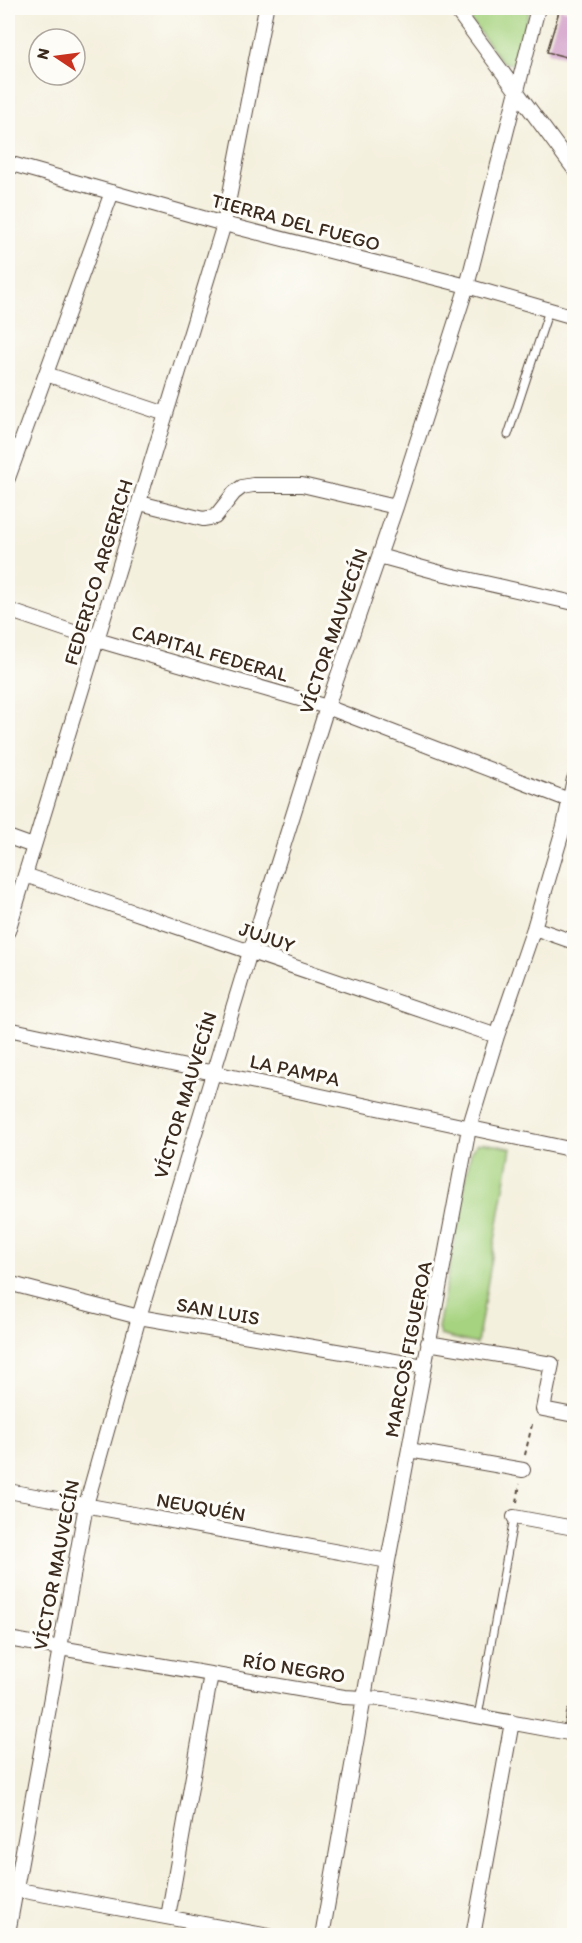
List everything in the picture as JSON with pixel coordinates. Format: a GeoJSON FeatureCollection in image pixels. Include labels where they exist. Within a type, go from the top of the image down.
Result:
{"type":"FeatureCollection","features":[{"type":"Feature","properties":{"kind":"street","name":"FEDERICO ARGERICH"},"geometry":{"type":"LineString","coordinates":[[8,931],[224,224],[266,8]]}},
{"type":"Feature","properties":{"kind":"street"},"geometry":{"type":"LineString","coordinates":[[455,8],[574,169]]}},
{"type":"Feature","properties":{"kind":"street","name":"VÍCTOR MAUVECÍN"},"geometry":{"type":"LineString","coordinates":[[8,1933],[11,1889],[86,1505],[139,1317],[250,952],[327,707],[396,507],[466,286],[538,8]]}},
{"type":"Feature","properties":{"kind":"street","name":"TIERRA DEL FUEGO"},"geometry":{"type":"LineString","coordinates":[[8,163],[224,224],[466,286],[574,317]]}},
{"type":"Feature","properties":{"kind":"street"},"geometry":{"type":"LineString","coordinates":[[8,478],[112,192]]}},
{"type":"Feature","properties":{"kind":"street"},"geometry":{"type":"LineString","coordinates":[[46,374],[166,414]]}},
{"type":"Feature","properties":{"kind":"street"},"geometry":{"type":"LineString","coordinates":[[140,503],[203,519],[215,517],[234,493],[242,488],[253,485],[302,485],[396,507]]}},
{"type":"Feature","properties":{"kind":"street"},"geometry":{"type":"LineString","coordinates":[[379,556],[445,574],[574,603]]}},
{"type":"Feature","properties":{"kind":"street","name":"CAPITAL FEDERAL"},"geometry":{"type":"LineString","coordinates":[[8,610],[98,640],[327,707],[569,800]]}},
{"type":"Feature","properties":{"kind":"street","name":"MARCOS FIGUEROA"},"geometry":{"type":"LineString","coordinates":[[322,1935],[388,1561],[470,1128],[497,1036],[534,928],[564,826],[574,779]]}},
{"type":"Feature","properties":{"kind":"street"},"geometry":{"type":"LineString","coordinates":[[8,837],[33,846]]}},
{"type":"Feature","properties":{"kind":"street","name":"JUJUY"},"geometry":{"type":"LineString","coordinates":[[25,875],[497,1036]]}},
{"type":"Feature","properties":{"kind":"street"},"geometry":{"type":"LineString","coordinates":[[534,928],[574,942]]}},
{"type":"Feature","properties":{"kind":"street","name":"LA PAMPA"},"geometry":{"type":"LineString","coordinates":[[8,1029],[574,1149]]}},
{"type":"Feature","properties":{"kind":"street","name":"SAN LUIS"},"geometry":{"type":"LineString","coordinates":[[8,1283],[139,1317],[424,1366]]}},
{"type":"Feature","properties":{"kind":"street"},"geometry":{"type":"LineString","coordinates":[[428,1343],[552,1364],[543,1409],[574,1415]]}},
{"type":"Feature","properties":{"kind":"street"},"geometry":{"type":"LineString","coordinates":[[409,1450],[523,1470]]}},
{"type":"Feature","properties":{"kind":"street","name":"NEUQUÉN"},"geometry":{"type":"LineString","coordinates":[[8,1491],[388,1561]]}},
{"type":"Feature","properties":{"kind":"street"},"geometry":{"type":"LineString","coordinates":[[514,1517],[574,1528]]}},
{"type":"Feature","properties":{"kind":"street","name":"RÍO NEGRO"},"geometry":{"type":"LineString","coordinates":[[8,1639],[344,1697],[384,1699],[573,1734]]}},
{"type":"Feature","properties":{"kind":"street"},"geometry":{"type":"LineString","coordinates":[[168,1917],[211,1674]]}},
{"type":"Feature","properties":{"kind":"street"},"geometry":{"type":"LineString","coordinates":[[573,1734],[574,1713]]}},
{"type":"Feature","properties":{"kind":"street"},"geometry":{"type":"LineString","coordinates":[[473,1935],[512,1722]]}},
{"type":"Feature","properties":{"kind":"street"},"geometry":{"type":"LineString","coordinates":[[11,1889],[269,1935]]}},
{"type":"Feature","properties":{"kind":"lane"},"geometry":{"type":"LineString","coordinates":[[508,435],[549,310]]}},
{"type":"Feature","properties":{"kind":"lane"},"geometry":{"type":"LineString","coordinates":[[478,1716],[514,1517]]}},
{"type":"Feature","properties":{"kind":"green space"},"geometry":{"type":"Polygon","coordinates":[[[462,8],[530,8],[517,60],[511,64],[502,62],[462,8]]]}},
{"type":"Feature","properties":{"kind":"green space"},"geometry":{"type":"Polygon","coordinates":[[[484,1143],[511,1148],[477,1344],[440,1335],[438,1328],[471,1152],[477,1144],[484,1143]]]}},
{"type":"Feature","properties":{"kind":"building"},"geometry":{"type":"Polygon","coordinates":[[[560,8],[574,12],[574,59],[547,52],[560,8]]]}}]}
